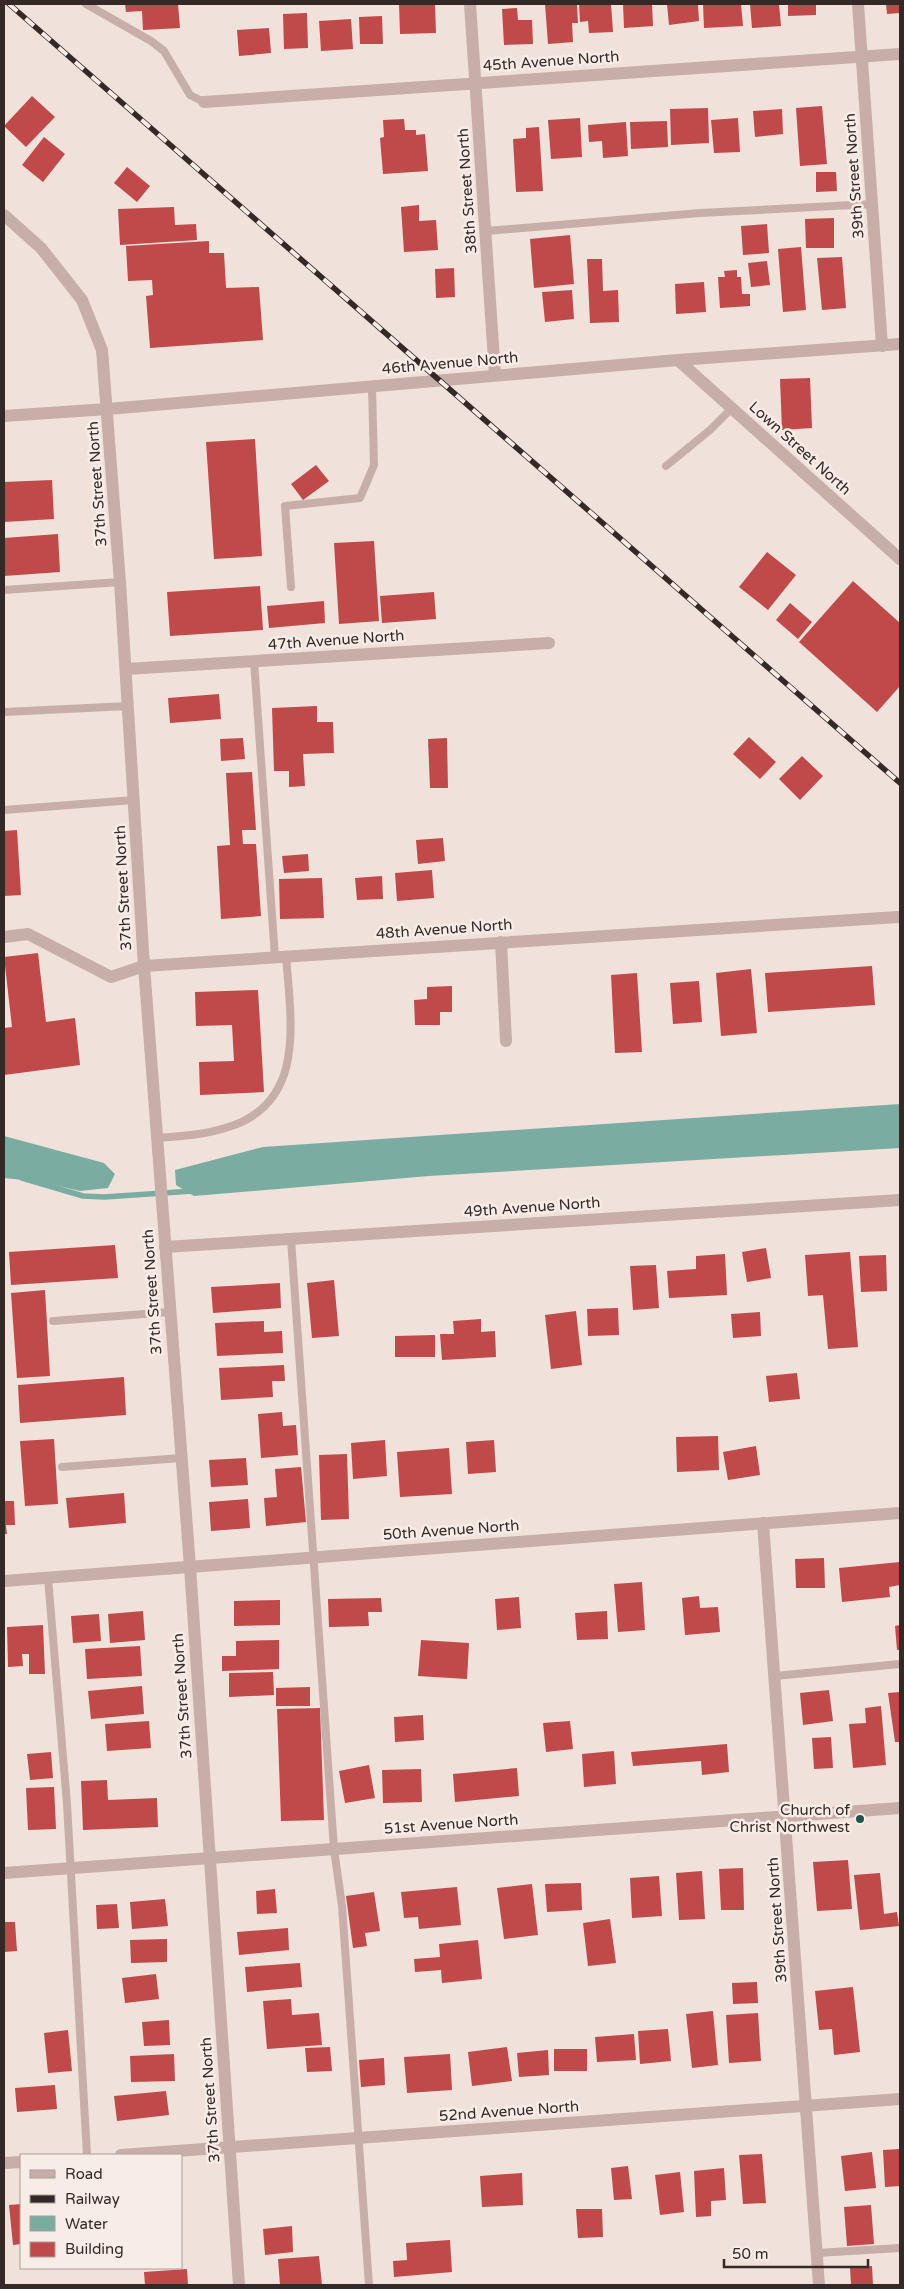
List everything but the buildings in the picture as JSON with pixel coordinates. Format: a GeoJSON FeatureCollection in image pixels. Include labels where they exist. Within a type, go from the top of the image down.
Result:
{"type":"FeatureCollection","features":[{"type":"Feature","properties":{"kind":"street","name":"38th Street North"},"geometry":{"type":"LineString","coordinates":[[470,4],[495,375]]}},
{"type":"Feature","properties":{"kind":"street","name":"39th Street North"},"geometry":{"type":"LineString","coordinates":[[858,4],[882,346]]}},
{"type":"Feature","properties":{"kind":"street","name":"45th Avenue North"},"geometry":{"type":"LineString","coordinates":[[204,102],[900,54]]}},
{"type":"Feature","properties":{"kind":"street","name":"37th Street North"},"geometry":{"type":"LineString","coordinates":[[4,214],[41,248],[82,300],[102,350],[108,408],[129,706],[144,966],[190,1567],[239,2285]]}},
{"type":"Feature","properties":{"kind":"street","name":"46th Avenue North"},"geometry":{"type":"LineString","coordinates":[[4,416],[678,360],[900,344]]}},
{"type":"Feature","properties":{"kind":"street","name":"Lown Street North"},"geometry":{"type":"LineString","coordinates":[[678,360],[900,560]]}},
{"type":"Feature","properties":{"kind":"street","name":"47th Avenue North"},"geometry":{"type":"LineString","coordinates":[[126,669],[548,643]]}},
{"type":"Feature","properties":{"kind":"street","name":"48th Avenue North"},"geometry":{"type":"LineString","coordinates":[[4,937],[28,934],[111,977],[144,966],[899,917]]}},
{"type":"Feature","properties":{"kind":"street"},"geometry":{"type":"LineString","coordinates":[[502,942],[506,1041]]}},
{"type":"Feature","properties":{"kind":"street","name":"49th Avenue North"},"geometry":{"type":"LineString","coordinates":[[166,1247],[900,1200]]}},
{"type":"Feature","properties":{"kind":"street","name":"50th Avenue North"},"geometry":{"type":"LineString","coordinates":[[4,1581],[900,1513]]}},
{"type":"Feature","properties":{"kind":"street","name":"39th Street North"},"geometry":{"type":"LineString","coordinates":[[763,1523],[819,2285]]}},
{"type":"Feature","properties":{"kind":"street","name":"51st Avenue North"},"geometry":{"type":"LineString","coordinates":[[4,1873],[900,1808]]}},
{"type":"Feature","properties":{"kind":"street","name":"52nd Avenue North"},"geometry":{"type":"LineString","coordinates":[[136,2154],[900,2099]]}},
{"type":"Feature","properties":{"kind":"street"},"geometry":{"type":"LineString","coordinates":[[4,2163],[20,2162]]}},
{"type":"Feature","properties":{"kind":"lane"},"geometry":{"type":"LineString","coordinates":[[86,4],[151,41],[164,51],[190,95],[204,102]]}},
{"type":"Feature","properties":{"kind":"lane"},"geometry":{"type":"LineString","coordinates":[[486,231],[700,212],[872,204]]}},
{"type":"Feature","properties":{"kind":"lane"},"geometry":{"type":"LineString","coordinates":[[291,587],[285,506],[360,498],[374,465],[372,386]]}},
{"type":"Feature","properties":{"kind":"lane"},"geometry":{"type":"LineString","coordinates":[[666,466],[710,430],[732,408]]}},
{"type":"Feature","properties":{"kind":"lane"},"geometry":{"type":"LineString","coordinates":[[4,590],[120,582]]}},
{"type":"Feature","properties":{"kind":"lane"},"geometry":{"type":"LineString","coordinates":[[157,1138],[226,1128],[259,1113],[272,1098],[290,1059],[292,1031],[281,956],[254,661]]}},
{"type":"Feature","properties":{"kind":"lane"},"geometry":{"type":"LineString","coordinates":[[4,712],[129,706]]}},
{"type":"Feature","properties":{"kind":"lane"},"geometry":{"type":"LineString","coordinates":[[4,810],[134,800]]}},
{"type":"Feature","properties":{"kind":"lane"},"geometry":{"type":"LineString","coordinates":[[291,1239],[315,1557],[334,1849],[342,1906],[370,2285]]}},
{"type":"Feature","properties":{"kind":"lane"},"geometry":{"type":"LineString","coordinates":[[52,1321],[170,1312]]}},
{"type":"Feature","properties":{"kind":"lane"},"geometry":{"type":"LineString","coordinates":[[62,1466],[181,1458]]}},
{"type":"Feature","properties":{"kind":"lane"},"geometry":{"type":"LineString","coordinates":[[48,1578],[67,1804],[87,2154]]}},
{"type":"Feature","properties":{"kind":"lane"},"geometry":{"type":"LineString","coordinates":[[775,1676],[900,1664]]}},
{"type":"Feature","properties":{"kind":"lane"},"geometry":{"type":"LineString","coordinates":[[817,2253],[900,2248]]}},
{"type":"Feature","properties":{"kind":"water"},"geometry":{"type":"Polygon","coordinates":[[[900,1104],[900,1148],[429,1176],[194,1196],[176,1185],[175,1170],[263,1147],[900,1104]]]}},
{"type":"Feature","properties":{"kind":"water"},"geometry":{"type":"Polygon","coordinates":[[[4,1136],[104,1163],[115,1174],[108,1188],[80,1191],[42,1182],[4,1178],[4,1136]]]}},
{"type":"Feature","properties":{"kind":"waterway"},"geometry":{"type":"LineString","coordinates":[[22,1178],[83,1196],[104,1197],[193,1191]]}},
{"type":"Feature","properties":{"kind":"railway"},"geometry":{"type":"LineString","coordinates":[[9,4],[900,783]]}},
{"type":"Feature","properties":{"kind":"place","name":"Church of Christ Northwest"},"geometry":{"type":"Point","coordinates":[860,1819]}}]}
